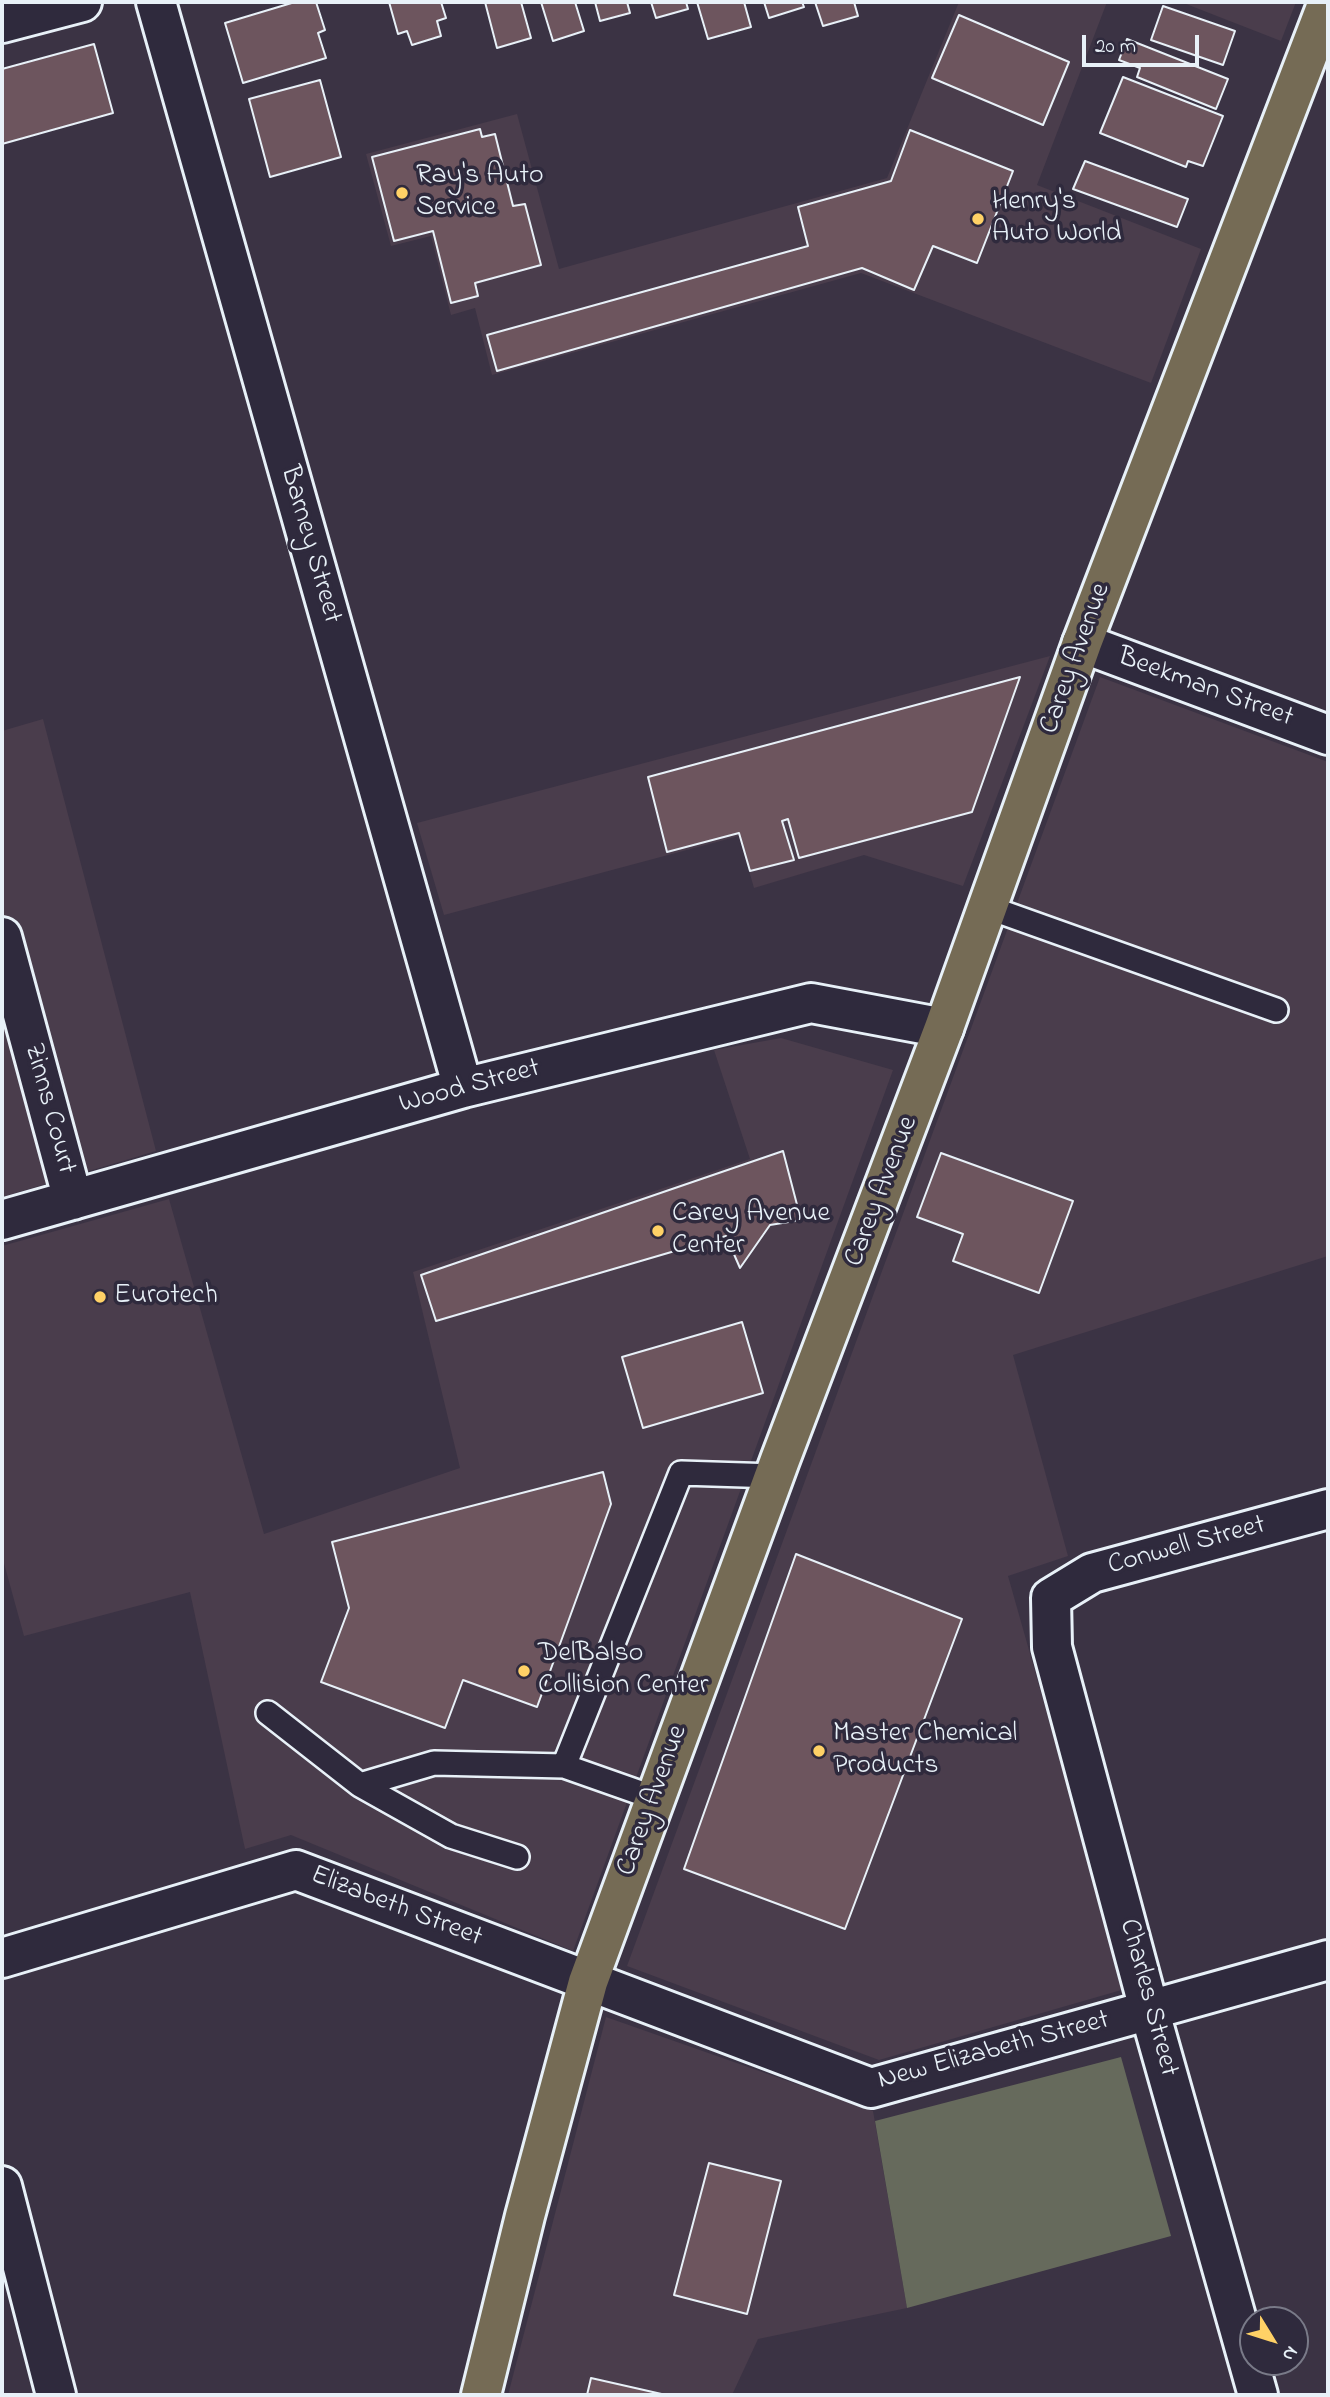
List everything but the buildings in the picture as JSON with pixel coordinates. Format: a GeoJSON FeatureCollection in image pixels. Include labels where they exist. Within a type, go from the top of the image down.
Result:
{"type":"FeatureCollection","features":[{"type":"Feature","properties":{"kind":"main road","name":"Carey Avenue"},"geometry":{"type":"LineString","coordinates":[[481,2395],[587,1982],[944,1028],[1082,643],[1326,17]]}},
{"type":"Feature","properties":{"kind":"street"},"geometry":{"type":"LineString","coordinates":[[2,23],[82,2]]}},
{"type":"Feature","properties":{"kind":"street","name":"Barney Street"},"geometry":{"type":"LineString","coordinates":[[156,2],[463,1088]]}},
{"type":"Feature","properties":{"kind":"street","name":"Beekman Street"},"geometry":{"type":"LineString","coordinates":[[1082,643],[1328,734]]}},
{"type":"Feature","properties":{"kind":"street","name":"Zinns Court"},"geometry":{"type":"LineString","coordinates":[[2,937],[73,1200]]}},
{"type":"Feature","properties":{"kind":"street","name":"Wood Street"},"geometry":{"type":"LineString","coordinates":[[2,1220],[463,1088],[811,1003],[944,1028]]}},
{"type":"Feature","properties":{"kind":"street","name":"Conwell Street"},"geometry":{"type":"LineString","coordinates":[[1051,1598],[1092,1573],[1328,1508]]}},
{"type":"Feature","properties":{"kind":"street","name":"Charles Street"},"geometry":{"type":"LineString","coordinates":[[1051,1598],[1052,1647],[1149,2010],[1258,2395]]}},
{"type":"Feature","properties":{"kind":"street","name":"Elizabeth Street"},"geometry":{"type":"LineString","coordinates":[[2,1958],[296,1870],[587,1982]]}},
{"type":"Feature","properties":{"kind":"street","name":"New Elizabeth Street"},"geometry":{"type":"LineString","coordinates":[[587,1982],[871,2088],[1328,1960]]}},
{"type":"Feature","properties":{"kind":"street"},"geometry":{"type":"LineString","coordinates":[[2,2186],[56,2395]]}},
{"type":"Feature","properties":{"kind":"lane"},"geometry":{"type":"LineString","coordinates":[[987,907],[1276,1010]]}},
{"type":"Feature","properties":{"kind":"lane"},"geometry":{"type":"LineString","coordinates":[[564,1766],[681,1473],[775,1476]]}},
{"type":"Feature","properties":{"kind":"lane"},"geometry":{"type":"LineString","coordinates":[[268,1713],[360,1785],[451,1836],[517,1857]]}},
{"type":"Feature","properties":{"kind":"lane"},"geometry":{"type":"LineString","coordinates":[[360,1785],[433,1763],[564,1766],[655,1798]]}},
{"type":"Feature","properties":{"kind":"shaded area"},"geometry":{"type":"Polygon","coordinates":[[[959,2],[1107,2],[1037,185],[1201,249],[1151,383],[861,273],[492,375],[475,308],[451,315],[431,236],[391,246],[366,154],[517,114],[559,269],[887,178],[959,2]]]}},
{"type":"Feature","properties":{"kind":"shaded area"},"geometry":{"type":"Polygon","coordinates":[[[1181,2],[1296,2],[1281,41],[1181,2]]]}},
{"type":"Feature","properties":{"kind":"shaded area"},"geometry":{"type":"Polygon","coordinates":[[[1050,656],[963,886],[864,855],[754,888],[739,836],[444,915],[417,823],[1050,656]]]}},
{"type":"Feature","properties":{"kind":"shaded area"},"geometry":{"type":"Polygon","coordinates":[[[1100,677],[1328,762],[1328,1256],[1013,1355],[1068,1556],[1008,1576],[1125,1989],[879,2060],[627,1966],[1100,677]]]}},
{"type":"Feature","properties":{"kind":"shaded area"},"geometry":{"type":"Polygon","coordinates":[[[43,719],[156,1151],[2,1197],[2,731],[43,719]]]}},
{"type":"Feature","properties":{"kind":"shaded area"},"geometry":{"type":"Polygon","coordinates":[[[781,1038],[893,1070],[573,1951],[291,1835],[245,1849],[190,1592],[24,1636],[2,1556],[2,1246],[169,1199],[264,1534],[460,1468],[413,1272],[750,1159],[714,1050],[781,1038]]]}},
{"type":"Feature","properties":{"kind":"shaded area"},"geometry":{"type":"Polygon","coordinates":[[[606,2017],[873,2111],[907,2308],[758,2339],[732,2395],[508,2395],[606,2017]]]}},
{"type":"Feature","properties":{"kind":"green space"},"geometry":{"type":"Polygon","coordinates":[[[1121,2057],[1171,2236],[907,2308],[875,2121],[1121,2057]]]}},
{"type":"Feature","properties":{"kind":"place","name":"Ray's Auto Service"},"geometry":{"type":"Point","coordinates":[402,193]}},
{"type":"Feature","properties":{"kind":"place","name":"Henry's Auto World"},"geometry":{"type":"Point","coordinates":[978,219]}},
{"type":"Feature","properties":{"kind":"place","name":"Carey Avenue Center"},"geometry":{"type":"Point","coordinates":[658,1231]}},
{"type":"Feature","properties":{"kind":"place","name":"Eurotech"},"geometry":{"type":"Point","coordinates":[100,1297]}},
{"type":"Feature","properties":{"kind":"place","name":"DelBalso Collision Center"},"geometry":{"type":"Point","coordinates":[524,1671]}},
{"type":"Feature","properties":{"kind":"place","name":"Master Chemical Products"},"geometry":{"type":"Point","coordinates":[819,1751]}}]}
